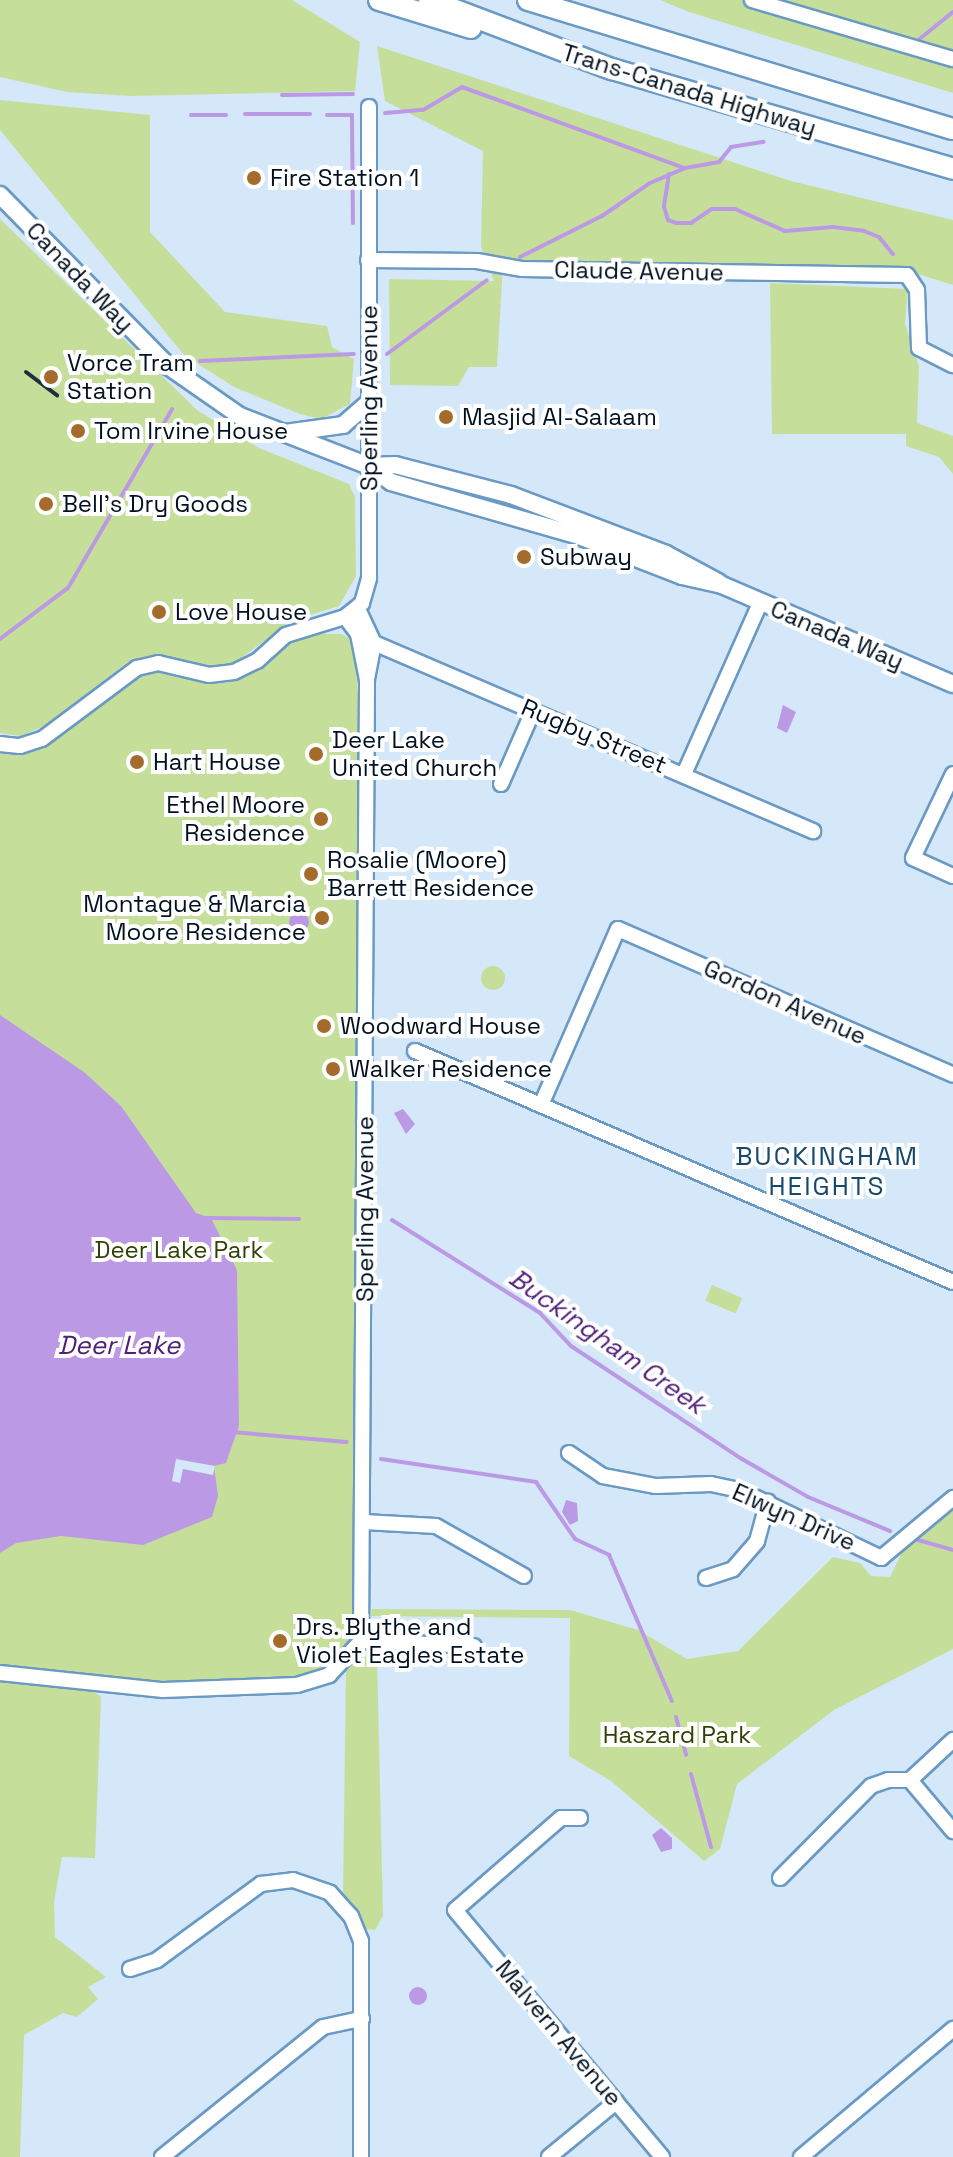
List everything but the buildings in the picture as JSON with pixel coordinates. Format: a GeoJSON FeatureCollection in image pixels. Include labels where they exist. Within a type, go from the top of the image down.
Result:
{"type":"FeatureCollection","features":[{"type":"Feature","properties":{"kind":"highway"},"geometry":{"type":"LineString","coordinates":[[379,0],[428,18],[520,38]]}},
{"type":"Feature","properties":{"kind":"highway","name":"Trans-Canada Highway"},"geometry":{"type":"LineString","coordinates":[[429,0],[520,38],[953,169]]}},
{"type":"Feature","properties":{"kind":"highway","name":"Trans-Canada Highway"},"geometry":{"type":"LineString","coordinates":[[528,0],[640,38],[953,129]]}},
{"type":"Feature","properties":{"kind":"highway"},"geometry":{"type":"LineString","coordinates":[[571,0],[640,38]]}},
{"type":"Feature","properties":{"kind":"main road","name":"Canada Way"},"geometry":{"type":"LineString","coordinates":[[1,192],[189,385],[240,416],[369,466],[389,464],[511,495],[704,570],[722,585],[760,603],[953,684]]}},
{"type":"Feature","properties":{"kind":"main road"},"geometry":{"type":"LineString","coordinates":[[284,433],[343,425],[369,402]]}},
{"type":"Feature","properties":{"kind":"street"},"geometry":{"type":"LineString","coordinates":[[752,0],[953,59]]}},
{"type":"Feature","properties":{"kind":"street","name":"Sperling Avenue"},"geometry":{"type":"LineString","coordinates":[[367,680],[351,613],[369,584],[369,107]]}},
{"type":"Feature","properties":{"kind":"street","name":"Claude Avenue"},"geometry":{"type":"LineString","coordinates":[[368,260],[477,261],[522,269],[911,278],[917,290],[919,348],[953,365]]}},
{"type":"Feature","properties":{"kind":"street"},"geometry":{"type":"LineString","coordinates":[[684,774],[760,603]]}},
{"type":"Feature","properties":{"kind":"street"},"geometry":{"type":"LineString","coordinates":[[0,744],[20,746],[42,739],[137,668],[158,663],[209,675],[234,672],[294,630],[351,613],[374,643]]}},
{"type":"Feature","properties":{"kind":"street","name":"Sperling Avenue"},"geometry":{"type":"LineString","coordinates":[[361,1641],[367,680],[374,643]]}},
{"type":"Feature","properties":{"kind":"street","name":"Rugby Street"},"geometry":{"type":"LineString","coordinates":[[374,643],[813,831]]}},
{"type":"Feature","properties":{"kind":"street"},"geometry":{"type":"LineString","coordinates":[[501,784],[533,711]]}},
{"type":"Feature","properties":{"kind":"street"},"geometry":{"type":"LineString","coordinates":[[953,774],[913,858],[953,876]]}},
{"type":"Feature","properties":{"kind":"street","name":"Gordon Avenue"},"geometry":{"type":"LineString","coordinates":[[541,1105],[618,929],[953,1075]]}},
{"type":"Feature","properties":{"kind":"street"},"geometry":{"type":"LineString","coordinates":[[415,1051],[953,1282]]}},
{"type":"Feature","properties":{"kind":"street","name":"Elwyn Drive"},"geometry":{"type":"LineString","coordinates":[[569,1453],[603,1476],[656,1486],[711,1484],[768,1501],[881,1558],[953,1498]]}},
{"type":"Feature","properties":{"kind":"street"},"geometry":{"type":"LineString","coordinates":[[706,1578],[733,1569],[757,1541],[768,1501]]}},
{"type":"Feature","properties":{"kind":"street"},"geometry":{"type":"LineString","coordinates":[[364,1522],[436,1526],[524,1576]]}},
{"type":"Feature","properties":{"kind":"street"},"geometry":{"type":"LineString","coordinates":[[0,1673],[163,1690],[297,1685],[329,1675],[361,1641],[474,1646]]}},
{"type":"Feature","properties":{"kind":"street"},"geometry":{"type":"LineString","coordinates":[[780,1878],[871,1786],[888,1780],[910,1780],[953,1740]]}},
{"type":"Feature","properties":{"kind":"street"},"geometry":{"type":"LineString","coordinates":[[910,1780],[953,1831]]}},
{"type":"Feature","properties":{"kind":"street","name":"Malvern Avenue"},"geometry":{"type":"LineString","coordinates":[[580,1818],[561,1818],[455,1910],[662,2157]]}},
{"type":"Feature","properties":{"kind":"street"},"geometry":{"type":"LineString","coordinates":[[130,1969],[157,1960],[261,1884],[303,1881],[338,1899],[361,1941],[361,2157]]}},
{"type":"Feature","properties":{"kind":"street"},"geometry":{"type":"LineString","coordinates":[[162,2157],[323,2027],[362,2019]]}},
{"type":"Feature","properties":{"kind":"street"},"geometry":{"type":"LineString","coordinates":[[801,2157],[953,2029]]}},
{"type":"Feature","properties":{"kind":"street"},"geometry":{"type":"LineString","coordinates":[[549,2157],[616,2102]]}},
{"type":"Feature","properties":{"kind":"green space"},"geometry":{"type":"Polygon","coordinates":[[[0,0],[292,0],[360,42],[355,91],[131,96],[67,92],[0,77],[0,0]]]}},
{"type":"Feature","properties":{"kind":"green space"},"geometry":{"type":"Polygon","coordinates":[[[660,0],[953,0],[953,93],[689,12],[660,0]]]}},
{"type":"Feature","properties":{"kind":"green space"},"geometry":{"type":"Polygon","coordinates":[[[377,46],[791,181],[953,220],[953,285],[905,270],[503,264],[497,367],[469,367],[458,386],[390,385],[389,279],[494,281],[481,246],[483,151],[385,101],[377,46]]]}},
{"type":"Feature","properties":{"kind":"green space"},"geometry":{"type":"Polygon","coordinates":[[[0,100],[150,115],[150,232],[225,312],[327,326],[332,347],[354,359],[350,404],[321,419],[300,414],[234,387],[184,355],[0,130],[0,100]]]}},
{"type":"Feature","properties":{"kind":"green space"},"geometry":{"type":"Polygon","coordinates":[[[0,219],[197,410],[259,448],[349,484],[355,497],[356,576],[339,606],[291,621],[232,665],[202,667],[155,655],[129,661],[44,726],[21,736],[0,733],[0,219]]]}},
{"type":"Feature","properties":{"kind":"green space"},"geometry":{"type":"Polygon","coordinates":[[[770,283],[908,289],[905,324],[919,366],[917,423],[953,436],[953,474],[939,457],[906,446],[906,434],[772,434],[770,283]]]}},
{"type":"Feature","properties":{"kind":"green space","name":"Deer Lake Park"},"geometry":{"type":"Polygon","coordinates":[[[342,634],[354,642],[360,723],[353,1635],[331,1663],[303,1677],[167,1682],[0,1672],[0,754],[37,751],[140,674],[167,671],[225,683],[257,671],[298,638],[342,634]]]}},
{"type":"Feature","properties":{"kind":"green space"},"geometry":{"type":"Polygon","coordinates":[[[493,966],[504,973],[505,978],[498,989],[493,990],[482,983],[481,978],[488,967],[493,966]]]}},
{"type":"Feature","properties":{"kind":"green space"},"geometry":{"type":"Polygon","coordinates":[[[712,1285],[742,1298],[736,1314],[705,1301],[712,1285]]]}},
{"type":"Feature","properties":{"kind":"green space","name":"Haszard Park"},"geometry":{"type":"Polygon","coordinates":[[[953,1508],[953,1649],[834,1710],[737,1784],[720,1849],[704,1861],[611,1781],[569,1756],[570,1618],[371,1616],[372,1609],[570,1610],[638,1630],[687,1659],[738,1651],[833,1557],[860,1563],[871,1576],[890,1577],[904,1548],[953,1508]]]}},
{"type":"Feature","properties":{"kind":"green space"},"geometry":{"type":"Polygon","coordinates":[[[377,1654],[383,1916],[375,1930],[365,1929],[343,1893],[346,1671],[360,1656],[377,1654]]]}},
{"type":"Feature","properties":{"kind":"green space"},"geometry":{"type":"Polygon","coordinates":[[[0,1679],[86,1686],[101,1697],[95,1858],[62,1857],[54,1902],[55,1937],[106,1977],[88,1987],[98,1999],[77,2017],[63,2013],[24,2035],[20,2157],[0,2157],[0,1679]]]}},
{"type":"Feature","properties":{"kind":"water"},"geometry":{"type":"Polygon","coordinates":[[[783,705],[796,712],[787,733],[777,728],[783,705]]]}},
{"type":"Feature","properties":{"kind":"water"},"geometry":{"type":"Polygon","coordinates":[[[299,912],[306,915],[309,922],[306,929],[299,932],[292,929],[289,922],[292,915],[299,912]]]}},
{"type":"Feature","properties":{"kind":"water","name":"Deer Lake"},"geometry":{"type":"Polygon","coordinates":[[[0,1015],[84,1072],[121,1106],[196,1213],[211,1218],[237,1270],[239,1426],[226,1463],[214,1466],[218,1496],[212,1517],[143,1545],[61,1536],[16,1543],[0,1553],[0,1015]]]}},
{"type":"Feature","properties":{"kind":"water"},"geometry":{"type":"Polygon","coordinates":[[[403,1109],[415,1124],[406,1134],[394,1113],[403,1109]]]}},
{"type":"Feature","properties":{"kind":"water"},"geometry":{"type":"Polygon","coordinates":[[[566,1500],[577,1503],[578,1521],[570,1525],[562,1512],[566,1500]]]}},
{"type":"Feature","properties":{"kind":"water"},"geometry":{"type":"Polygon","coordinates":[[[661,1828],[672,1838],[672,1849],[661,1852],[652,1835],[661,1828]]]}},
{"type":"Feature","properties":{"kind":"water"},"geometry":{"type":"Polygon","coordinates":[[[418,1987],[427,1996],[418,2005],[409,1996],[418,1987]]]}},
{"type":"Feature","properties":{"kind":"pier"},"geometry":{"type":"Polygon","coordinates":[[[176,1459],[215,1466],[213,1475],[183,1469],[180,1483],[172,1481],[176,1459]]]}},
{"type":"Feature","properties":{"kind":"waterway"},"geometry":{"type":"LineString","coordinates":[[917,41],[953,12]]}},
{"type":"Feature","properties":{"kind":"waterway"},"geometry":{"type":"LineString","coordinates":[[385,113],[423,110],[462,87],[685,168]]}},
{"type":"Feature","properties":{"kind":"waterway"},"geometry":{"type":"LineString","coordinates":[[282,95],[353,94]]}},
{"type":"Feature","properties":{"kind":"waterway"},"geometry":{"type":"LineString","coordinates":[[245,114],[310,114]]}},
{"type":"Feature","properties":{"kind":"waterway"},"geometry":{"type":"LineString","coordinates":[[191,115],[226,115]]}},
{"type":"Feature","properties":{"kind":"waterway"},"geometry":{"type":"LineString","coordinates":[[327,115],[352,115],[353,223]]}},
{"type":"Feature","properties":{"kind":"waterway"},"geometry":{"type":"LineString","coordinates":[[520,257],[602,216],[650,183],[685,168],[719,162],[731,147],[764,142]]}},
{"type":"Feature","properties":{"kind":"waterway"},"geometry":{"type":"LineString","coordinates":[[669,174],[664,207],[668,220],[676,223],[691,223],[712,209],[735,209],[785,231],[833,227],[864,231],[879,237],[893,254]]}},
{"type":"Feature","properties":{"kind":"waterway"},"geometry":{"type":"LineString","coordinates":[[387,354],[487,280]]}},
{"type":"Feature","properties":{"kind":"waterway"},"geometry":{"type":"LineString","coordinates":[[200,361],[354,354]]}},
{"type":"Feature","properties":{"kind":"waterway"},"geometry":{"type":"LineString","coordinates":[[0,639],[68,588],[172,409]]}},
{"type":"Feature","properties":{"kind":"waterway","name":"Buckingham Creek"},"geometry":{"type":"LineString","coordinates":[[206,1218],[299,1219]]}},
{"type":"Feature","properties":{"kind":"waterway","name":"Buckingham Creek"},"geometry":{"type":"LineString","coordinates":[[392,1220],[540,1313],[571,1346],[742,1459],[808,1497],[890,1531]]}},
{"type":"Feature","properties":{"kind":"waterway"},"geometry":{"type":"LineString","coordinates":[[232,1432],[347,1442]]}},
{"type":"Feature","properties":{"kind":"waterway"},"geometry":{"type":"LineString","coordinates":[[381,1459],[536,1482],[575,1539],[609,1555],[672,1701]]}},
{"type":"Feature","properties":{"kind":"waterway","name":"Buckingham Creek"},"geometry":{"type":"LineString","coordinates":[[918,1540],[953,1550]]}},
{"type":"Feature","properties":{"kind":"waterway"},"geometry":{"type":"LineString","coordinates":[[676,1717],[686,1755]]}},
{"type":"Feature","properties":{"kind":"waterway"},"geometry":{"type":"LineString","coordinates":[[691,1774],[711,1847]]}},
{"type":"Feature","properties":{"kind":"railway"},"geometry":{"type":"LineString","coordinates":[[26,372],[57,395]]}},
{"type":"Feature","properties":{"kind":"place","name":"Fire Station 1"},"geometry":{"type":"Point","coordinates":[254,178]}},
{"type":"Feature","properties":{"kind":"place","name":"Vorce Tram Station"},"geometry":{"type":"Point","coordinates":[51,377]}},
{"type":"Feature","properties":{"kind":"place","name":"Masjid Al-Salaam"},"geometry":{"type":"Point","coordinates":[446,417]}},
{"type":"Feature","properties":{"kind":"place","name":"Tom Irvine House"},"geometry":{"type":"Point","coordinates":[78,431]}},
{"type":"Feature","properties":{"kind":"place","name":"Bell’s Dry Goods"},"geometry":{"type":"Point","coordinates":[46,504]}},
{"type":"Feature","properties":{"kind":"place","name":"Subway"},"geometry":{"type":"Point","coordinates":[524,557]}},
{"type":"Feature","properties":{"kind":"place","name":"Love House"},"geometry":{"type":"Point","coordinates":[159,612]}},
{"type":"Feature","properties":{"kind":"place","name":"Deer Lake United Church"},"geometry":{"type":"Point","coordinates":[316,754]}},
{"type":"Feature","properties":{"kind":"place","name":"Hart House"},"geometry":{"type":"Point","coordinates":[137,762]}},
{"type":"Feature","properties":{"kind":"place","name":"Ethel Moore Residence"},"geometry":{"type":"Point","coordinates":[321,819]}},
{"type":"Feature","properties":{"kind":"place","name":"Rosalie (Moore) Barrett Residence"},"geometry":{"type":"Point","coordinates":[311,874]}},
{"type":"Feature","properties":{"kind":"place","name":"Montague & Marcia Moore Residence"},"geometry":{"type":"Point","coordinates":[322,918]}},
{"type":"Feature","properties":{"kind":"place","name":"Woodward House"},"geometry":{"type":"Point","coordinates":[324,1026]}},
{"type":"Feature","properties":{"kind":"place","name":"Walker Residence"},"geometry":{"type":"Point","coordinates":[333,1069]}},
{"type":"Feature","properties":{"kind":"place","name":"Drs. Blythe and Violet Eagles Estate"},"geometry":{"type":"Point","coordinates":[280,1641]}},
{"type":"Feature","properties":{"kind":"district","name":"BUCKINGHAM HEIGHTS"},"geometry":{"type":"Point","coordinates":[827,1172]}}]}
